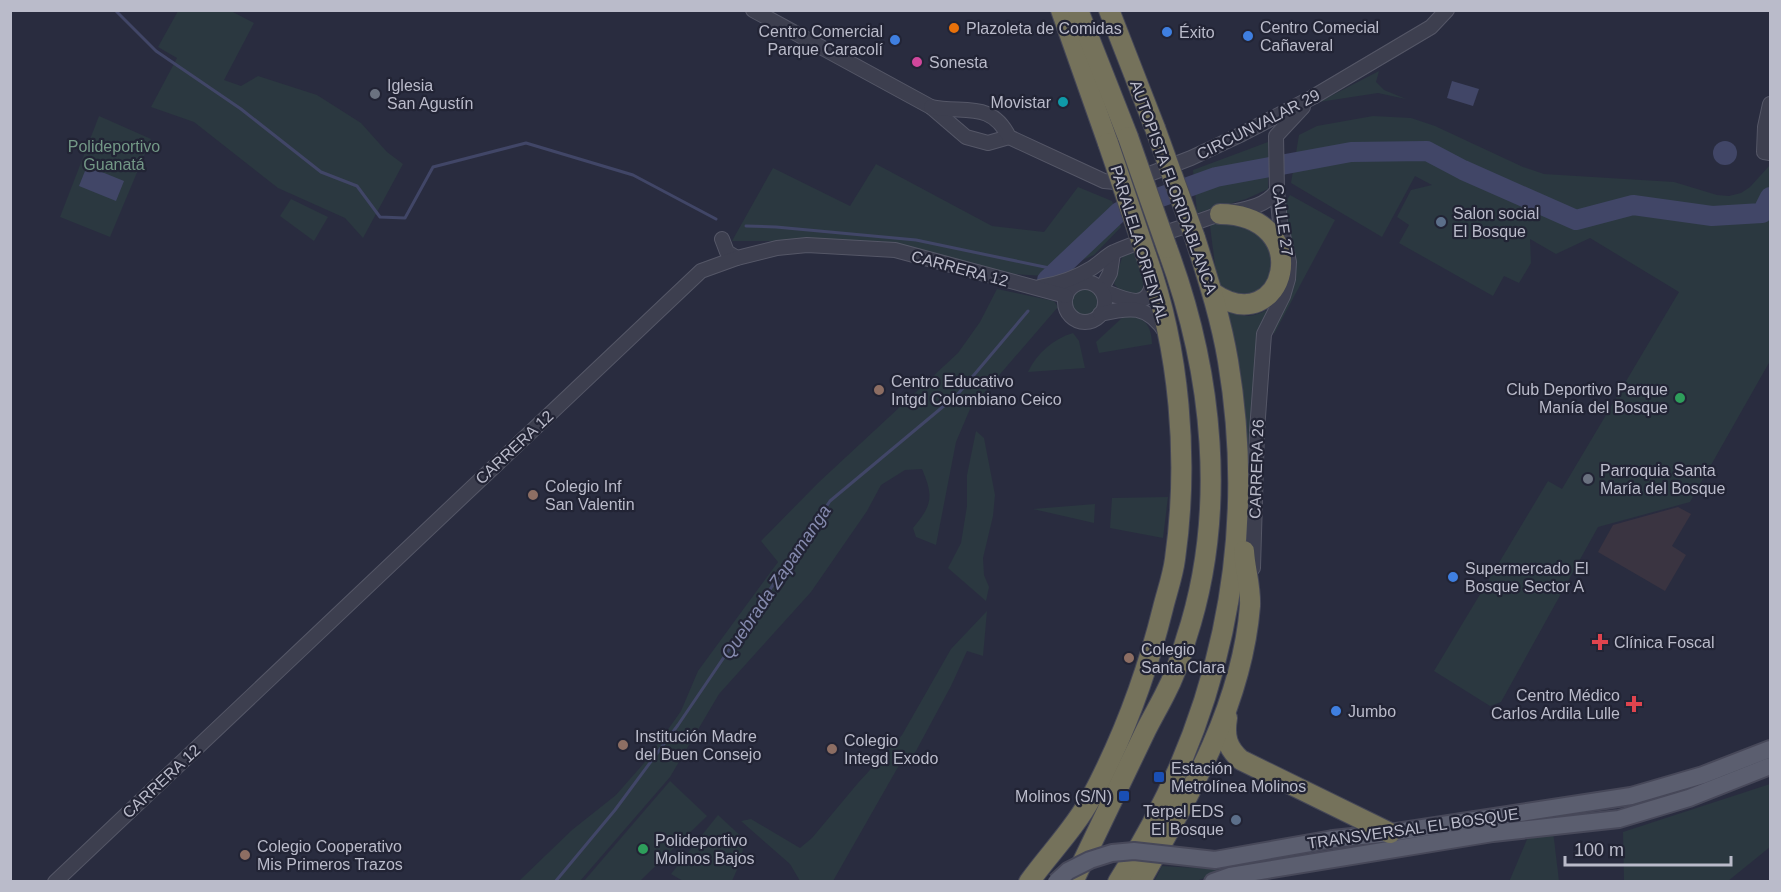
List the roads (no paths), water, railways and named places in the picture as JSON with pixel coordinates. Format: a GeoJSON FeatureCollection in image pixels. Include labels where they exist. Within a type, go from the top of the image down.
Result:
{"type":"FeatureCollection","features":[{"type":"Feature","properties":{"kind":"highway","name":"PARALELA ORIENTAL"},"geometry":{"type":"LineString","coordinates":[[1029,882],[1071,830],[1091,799],[1114,748],[1152,653],[1175,561],[1180,509],[1180,421],[1170,339],[1153,274],[1061,10]]}},
{"type":"Feature","properties":{"kind":"highway","name":"AUTOPISTA FLORIDABLANCA"},"geometry":{"type":"LineString","coordinates":[[1073,882],[1167,692],[1186,641],[1199,597],[1206,562],[1211,471],[1206,405],[1194,333],[1184,293],[1128,137],[1078,10]]}},
{"type":"Feature","properties":{"kind":"highway","name":"AUTOPISTA FLORIDABLANCA"},"geometry":{"type":"LineString","coordinates":[[1109,10],[1155,128],[1213,293],[1228,360],[1235,405],[1239,497],[1232,586],[1214,673],[1201,715],[1167,797],[1119,882]]}},
{"type":"Feature","properties":{"kind":"highway"},"geometry":{"type":"LineString","coordinates":[[1213,293],[1225,301],[1239,304],[1254,303],[1267,296],[1277,284],[1282,270],[1281,256],[1275,241],[1265,228],[1252,219],[1236,214],[1220,214]]}},
{"type":"Feature","properties":{"kind":"highway"},"geometry":{"type":"LineString","coordinates":[[1239,497],[1250,604],[1244,645],[1226,728],[1227,740],[1231,749],[1241,760],[1390,833]]}},
{"type":"Feature","properties":{"kind":"highway"},"geometry":{"type":"LineString","coordinates":[[1148,727],[1175,561]]}},
{"type":"Feature","properties":{"kind":"highway"},"geometry":{"type":"LineString","coordinates":[[1140,882],[1189,797],[1231,699]]}},
{"type":"Feature","properties":{"kind":"main road","name":"TRANSVERSAL EL BOSQUE"},"geometry":{"type":"LineString","coordinates":[[1056,882],[1068,872],[1090,860],[1112,853],[1134,851],[1215,860],[1333,838],[1390,833],[1631,796],[1704,776],[1770,749]]}},
{"type":"Feature","properties":{"kind":"main road","name":"TRANSVERSAL EL BOSQUE"},"geometry":{"type":"LineString","coordinates":[[1213,882],[1230,876],[1493,833],[1619,819],[1689,798],[1770,766]]}},
{"type":"Feature","properties":{"kind":"street","name":"CIRCUNVALAR 29"},"geometry":{"type":"LineString","coordinates":[[753,10],[931,107],[960,133],[973,140],[995,142],[1009,137]]}},
{"type":"Feature","properties":{"kind":"street","name":"CIRCUNVALAR 29"},"geometry":{"type":"LineString","coordinates":[[931,107],[947,110],[971,109],[989,114],[1001,125],[1009,137],[1104,181],[1126,183],[1191,158],[1313,98],[1431,27],[1447,10]]}},
{"type":"Feature","properties":{"kind":"street"},"geometry":{"type":"LineString","coordinates":[[1242,134],[1263,132],[1276,142],[1313,98]]}},
{"type":"Feature","properties":{"kind":"street"},"geometry":{"type":"LineString","coordinates":[[1767,152],[1765,127],[1770,104]]}},
{"type":"Feature","properties":{"kind":"street","name":"CALLE 27"},"geometry":{"type":"LineString","coordinates":[[1264,334],[1283,296],[1288,279],[1289,262],[1280,222],[1277,189],[1276,142]]}},
{"type":"Feature","properties":{"kind":"street"},"geometry":{"type":"LineString","coordinates":[[1036,288],[1060,283],[1082,273],[1113,253],[1135,243],[1220,214],[1262,205],[1277,189]]}},
{"type":"Feature","properties":{"kind":"street"},"geometry":{"type":"LineString","coordinates":[[722,239],[727,252],[737,258]]}},
{"type":"Feature","properties":{"kind":"street","name":"CARRERA 12"},"geometry":{"type":"LineString","coordinates":[[55,882],[701,271],[737,258],[777,248],[807,245],[895,250],[1066,296]]}},
{"type":"Feature","properties":{"kind":"street"},"geometry":{"type":"LineString","coordinates":[[1100,314],[1105,302],[1101,290],[1110,273],[1113,253]]}},
{"type":"Feature","properties":{"kind":"street"},"geometry":{"type":"LineString","coordinates":[[1153,274],[1151,291],[1143,300],[1135,302],[1127,300],[1101,290],[1093,283],[1082,282],[1072,287],[1066,296],[1067,309],[1077,320],[1091,321],[1100,314],[1124,308],[1141,311],[1159,322],[1170,339]]}},
{"type":"Feature","properties":{"kind":"street","name":"CARRERA 26"},"geometry":{"type":"LineString","coordinates":[[1250,604],[1257,431],[1264,334]]}},
{"type":"Feature","properties":{"kind":"water"},"geometry":{"type":"Polygon","coordinates":[[[1452,81],[1479,89],[1473,106],[1447,98],[1452,81]]]}},
{"type":"Feature","properties":{"kind":"water"},"geometry":{"type":"Polygon","coordinates":[[[1725,141],[1730,142],[1736,148],[1736,158],[1730,164],[1725,165],[1720,164],[1714,158],[1713,153],[1714,148],[1720,142],[1725,141]]]}},
{"type":"Feature","properties":{"kind":"water"},"geometry":{"type":"Polygon","coordinates":[[[87,166],[124,181],[116,201],[79,186],[87,166]]]}},
{"type":"Feature","properties":{"kind":"waterway"},"geometry":{"type":"LineString","coordinates":[[115,10],[156,51],[241,109],[321,172],[357,186],[380,217],[405,218],[433,167],[526,143],[633,175],[716,219]]}},
{"type":"Feature","properties":{"kind":"waterway","name":"Quebrada Zapamanga"},"geometry":{"type":"LineString","coordinates":[[1047,280],[1119,212],[1216,177],[1351,152],[1427,151],[1463,170],[1576,220],[1633,205],[1712,216],[1762,213],[1770,197]]}},
{"type":"Feature","properties":{"kind":"waterway"},"geometry":{"type":"LineString","coordinates":[[746,226],[916,240],[1059,270]]}},
{"type":"Feature","properties":{"kind":"waterway","name":"Quebrada Zapamanga"},"geometry":{"type":"LineString","coordinates":[[555,882],[615,810],[678,725],[830,501],[957,395],[1028,311]]}},
{"type":"Feature","properties":{"kind":"place","name":"Plazoleta de Comidas"},"geometry":{"type":"Point","coordinates":[954,28]}},
{"type":"Feature","properties":{"kind":"place","name":"Éxito"},"geometry":{"type":"Point","coordinates":[1167,32]}},
{"type":"Feature","properties":{"kind":"place","name":"Centro Comecial Cañaveral"},"geometry":{"type":"Point","coordinates":[1248,36]}},
{"type":"Feature","properties":{"kind":"place","name":"Centro Comercial Parque Caracolí"},"geometry":{"type":"Point","coordinates":[895,40]}},
{"type":"Feature","properties":{"kind":"place","name":"Sonesta"},"geometry":{"type":"Point","coordinates":[917,62]}},
{"type":"Feature","properties":{"kind":"place","name":"Iglesia San Agustín"},"geometry":{"type":"Point","coordinates":[375,94]}},
{"type":"Feature","properties":{"kind":"place","name":"Movistar"},"geometry":{"type":"Point","coordinates":[1063,102]}},
{"type":"Feature","properties":{"kind":"place","name":"Salon social El Bosque"},"geometry":{"type":"Point","coordinates":[1441,222]}},
{"type":"Feature","properties":{"kind":"place","name":"Centro Educativo Intgd Colombiano Ceico"},"geometry":{"type":"Point","coordinates":[879,390]}},
{"type":"Feature","properties":{"kind":"place","name":"Club Deportivo Parque Manía del Bosque"},"geometry":{"type":"Point","coordinates":[1680,398]}},
{"type":"Feature","properties":{"kind":"place","name":"Parroquia Santa María del Bosque"},"geometry":{"type":"Point","coordinates":[1588,479]}},
{"type":"Feature","properties":{"kind":"place","name":"Colegio Inf San Valentin"},"geometry":{"type":"Point","coordinates":[533,495]}},
{"type":"Feature","properties":{"kind":"place","name":"Supermercado El Bosque Sector A"},"geometry":{"type":"Point","coordinates":[1453,577]}},
{"type":"Feature","properties":{"kind":"place","name":"Clínica Foscal"},"geometry":{"type":"Point","coordinates":[1600,642]}},
{"type":"Feature","properties":{"kind":"place","name":"Colegio Santa Clara"},"geometry":{"type":"Point","coordinates":[1129,658]}},
{"type":"Feature","properties":{"kind":"place","name":"Centro Médico Carlos Ardila Lulle"},"geometry":{"type":"Point","coordinates":[1634,704]}},
{"type":"Feature","properties":{"kind":"place","name":"Jumbo"},"geometry":{"type":"Point","coordinates":[1336,711]}},
{"type":"Feature","properties":{"kind":"place","name":"Institución Madre del Buen Consejo"},"geometry":{"type":"Point","coordinates":[623,745]}},
{"type":"Feature","properties":{"kind":"place","name":"Colegio Integd Exodo"},"geometry":{"type":"Point","coordinates":[832,749]}},
{"type":"Feature","properties":{"kind":"place","name":"Estación Metrolínea Molinos"},"geometry":{"type":"Point","coordinates":[1159,777]}},
{"type":"Feature","properties":{"kind":"place","name":"Molinos (S/N)"},"geometry":{"type":"Point","coordinates":[1124,796]}},
{"type":"Feature","properties":{"kind":"place","name":"Terpel EDS El Bosque"},"geometry":{"type":"Point","coordinates":[1236,820]}},
{"type":"Feature","properties":{"kind":"place","name":"Polideportivo Molinos Bajos"},"geometry":{"type":"Point","coordinates":[643,849]}},
{"type":"Feature","properties":{"kind":"place","name":"Colegio Cooperativo Mis Primeros Trazos"},"geometry":{"type":"Point","coordinates":[245,855]}},
{"type":"Feature","properties":{"kind":"park label","name":"Polideportivo Guanatá"},"geometry":{"type":"Point","coordinates":[114,155]}}]}
